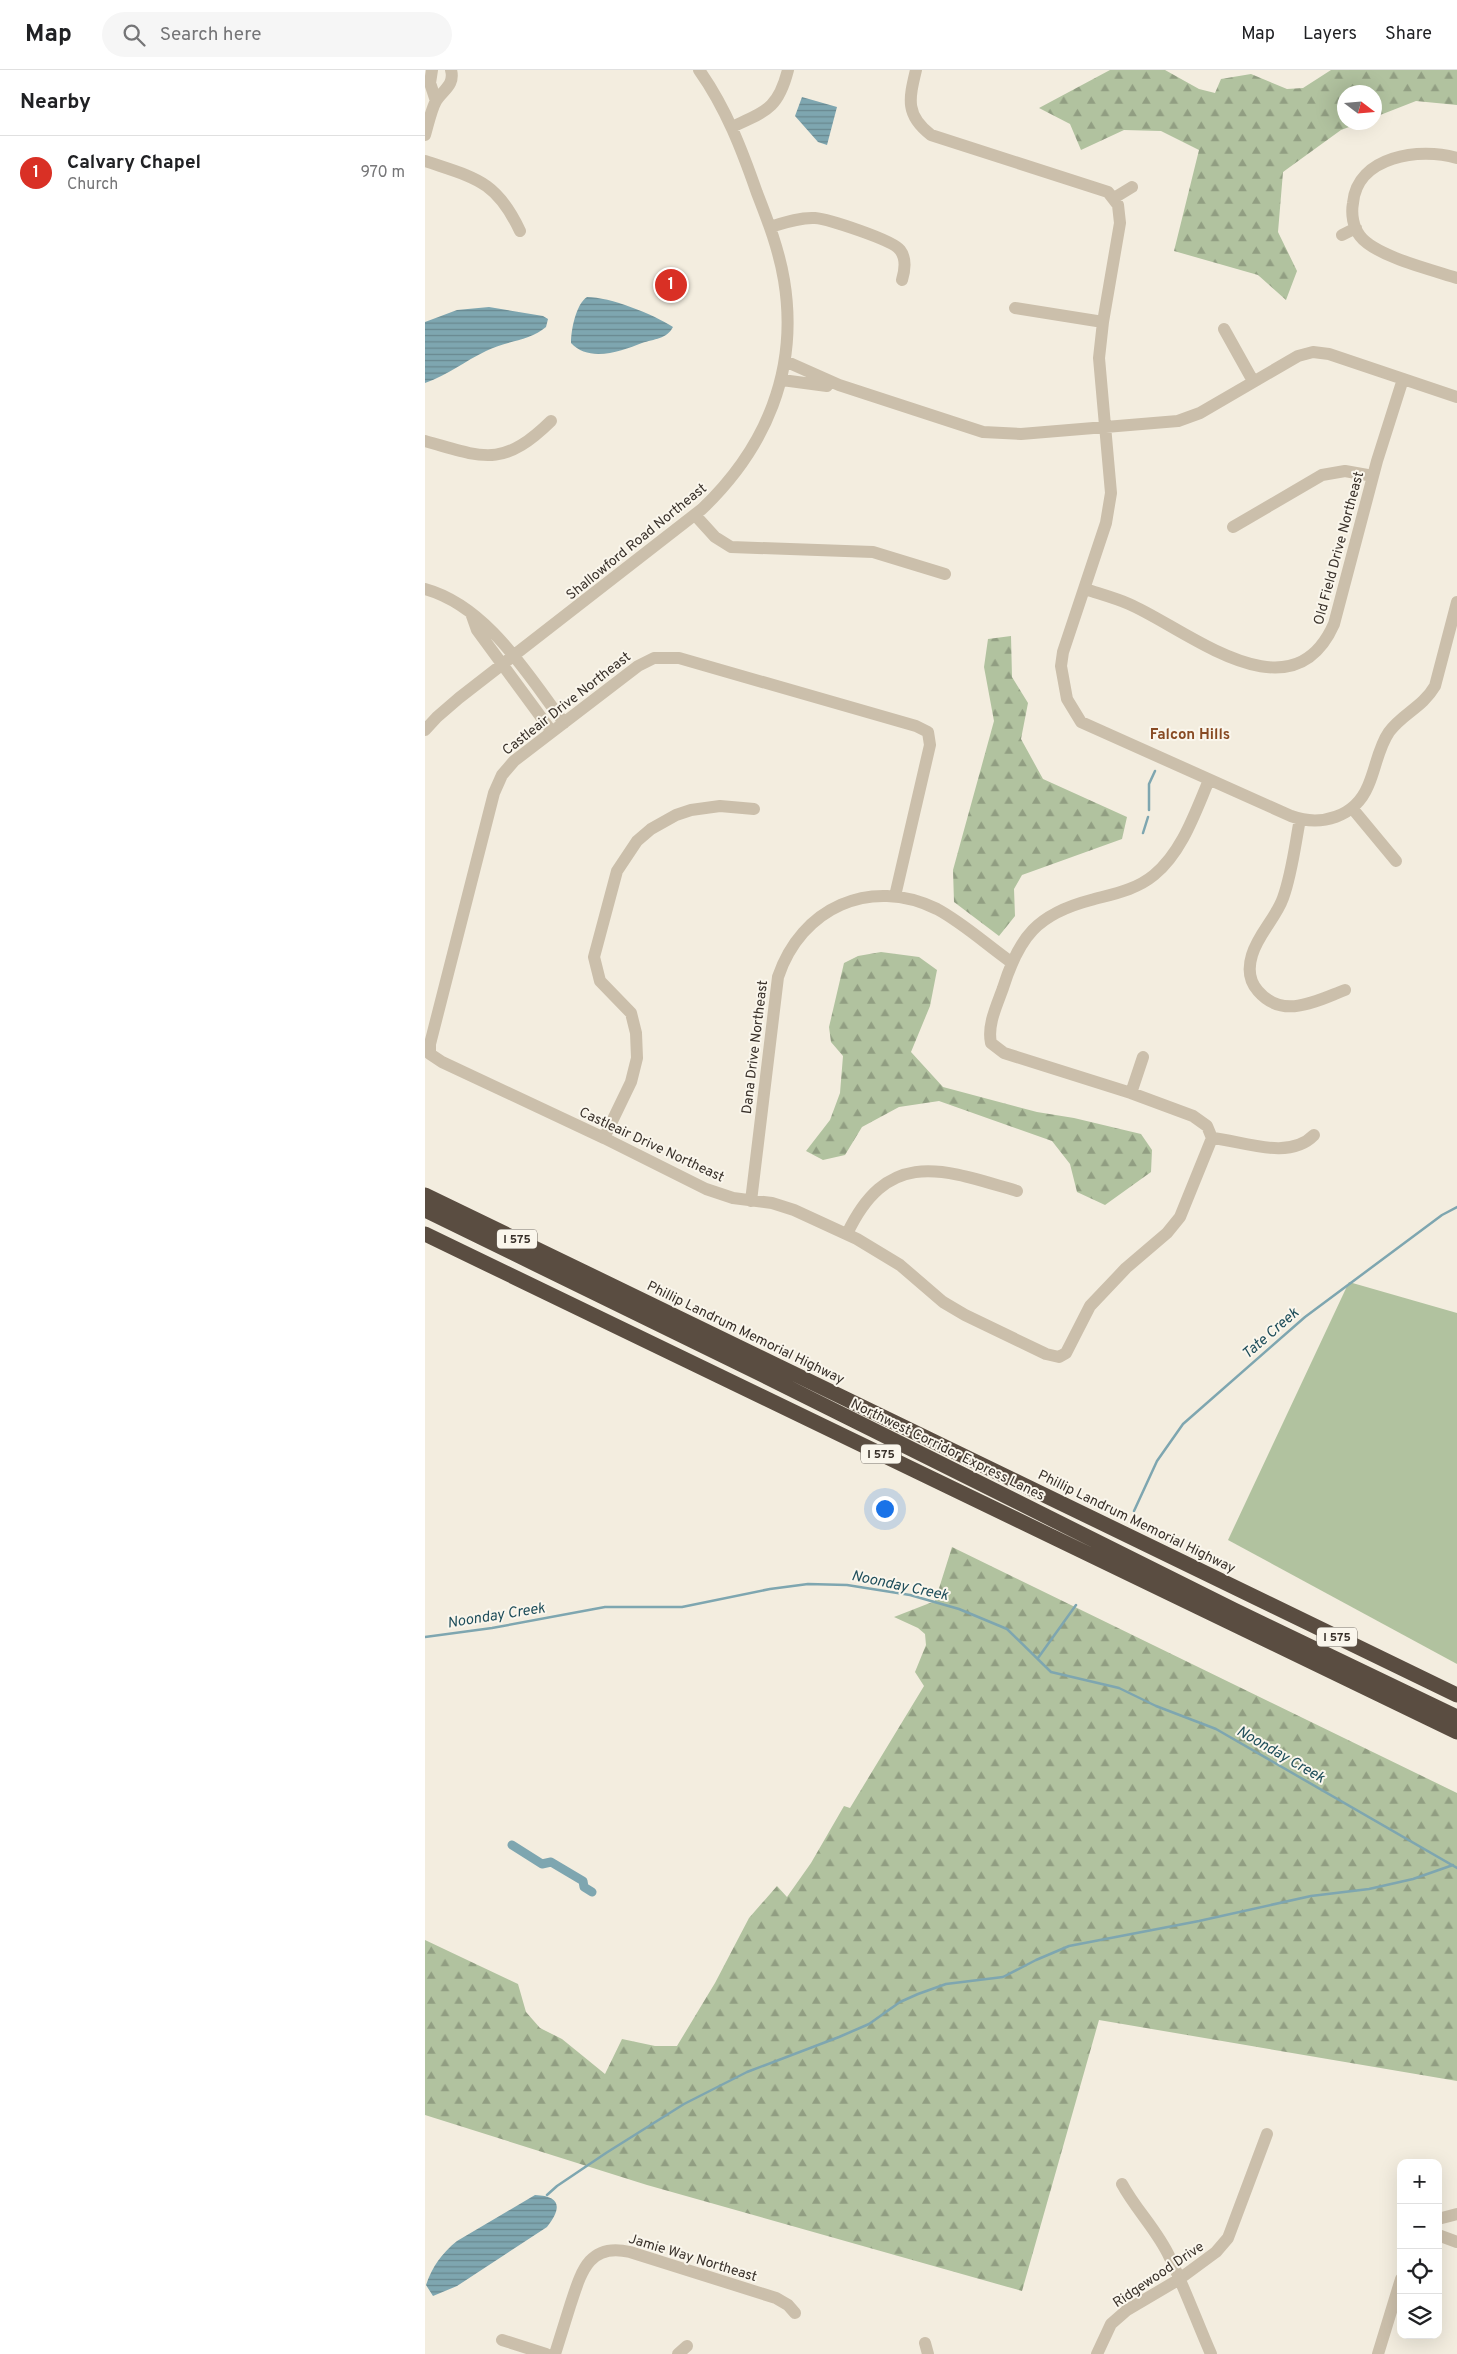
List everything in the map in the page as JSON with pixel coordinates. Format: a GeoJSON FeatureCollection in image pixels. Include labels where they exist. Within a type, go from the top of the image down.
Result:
{"type":"FeatureCollection","features":[{"type":"Feature","properties":{"kind":"highway","name":"Phillip Landrum Memorial Highway"},"geometry":{"type":"LineString","coordinates":[[425,1195],[1457,1695]]}},
{"type":"Feature","properties":{"kind":"highway","name":"Northwest Corridor Express Lanes"},"geometry":{"type":"LineString","coordinates":[[425,1210],[765,1376],[1234,1610],[1457,1717]]}},
{"type":"Feature","properties":{"kind":"highway"},"geometry":{"type":"LineString","coordinates":[[425,1227],[533,1286]]}},
{"type":"Feature","properties":{"kind":"highway","name":"I 575"},"geometry":{"type":"LineString","coordinates":[[425,1234],[1457,1732]]}},
{"type":"Feature","properties":{"kind":"street"},"geometry":{"type":"LineString","coordinates":[[432,70],[430,82],[436,101]]}},
{"type":"Feature","properties":{"kind":"street"},"geometry":{"type":"LineString","coordinates":[[425,135],[436,101],[448,88],[453,75],[451,70]]}},
{"type":"Feature","properties":{"kind":"street","name":"Shallowford Road Northeast"},"geometry":{"type":"LineString","coordinates":[[425,730],[444,711],[695,514],[726,485],[750,451],[769,418],[785,361],[788,319],[787,298],[780,259],[770,227],[732,127],[721,105],[699,70]]}},
{"type":"Feature","properties":{"kind":"street"},"geometry":{"type":"LineString","coordinates":[[732,127],[750,119],[772,106],[778,100],[788,70]]}},
{"type":"Feature","properties":{"kind":"street"},"geometry":{"type":"LineString","coordinates":[[917,70],[910,94],[910,106],[917,122],[931,134],[1108,192],[1118,205],[1119,236],[1103,322],[1099,370],[1111,493],[1109,510],[1085,589],[1063,652],[1061,666],[1063,684],[1071,709],[1081,722],[1300,819],[1328,820],[1352,808],[1365,792],[1389,732],[1421,704],[1435,686],[1457,602]]}},
{"type":"Feature","properties":{"kind":"street"},"geometry":{"type":"LineString","coordinates":[[1457,158],[1421,154],[1391,159],[1372,168],[1360,181],[1353,200],[1352,214],[1356,228],[1366,242],[1384,252],[1457,278]]}},
{"type":"Feature","properties":{"kind":"street"},"geometry":{"type":"LineString","coordinates":[[425,161],[471,177],[490,187],[504,201],[520,231]]}},
{"type":"Feature","properties":{"kind":"street"},"geometry":{"type":"LineString","coordinates":[[1114,198],[1132,187]]}},
{"type":"Feature","properties":{"kind":"street"},"geometry":{"type":"LineString","coordinates":[[770,227],[791,221],[815,218],[885,240],[900,249],[904,258],[905,268],[902,280]]}},
{"type":"Feature","properties":{"kind":"street"},"geometry":{"type":"LineString","coordinates":[[1341,235],[1356,228]]}},
{"type":"Feature","properties":{"kind":"street"},"geometry":{"type":"LineString","coordinates":[[1015,308],[1103,322]]}},
{"type":"Feature","properties":{"kind":"street"},"geometry":{"type":"LineString","coordinates":[[1224,329],[1253,381]]}},
{"type":"Feature","properties":{"kind":"street"},"geometry":{"type":"LineString","coordinates":[[785,361],[839,385],[992,433],[1021,434],[1178,421],[1200,413],[1298,356],[1313,352],[1329,354],[1457,397]]}},
{"type":"Feature","properties":{"kind":"street","name":"Old Field Drive Northeast"},"geometry":{"type":"LineString","coordinates":[[1085,589],[1129,604],[1234,659],[1269,668],[1279,668],[1295,664],[1311,656],[1324,643],[1334,624],[1373,476],[1403,379]]}},
{"type":"Feature","properties":{"kind":"street"},"geometry":{"type":"LineString","coordinates":[[781,380],[829,386],[839,385]]}},
{"type":"Feature","properties":{"kind":"street"},"geometry":{"type":"LineString","coordinates":[[425,441],[467,453],[495,456],[521,447],[551,421]]}},
{"type":"Feature","properties":{"kind":"street"},"geometry":{"type":"LineString","coordinates":[[1233,527],[1322,475],[1345,470],[1373,476]]}},
{"type":"Feature","properties":{"kind":"street"},"geometry":{"type":"LineString","coordinates":[[695,514],[715,537],[731,547],[873,552],[945,574]]}},
{"type":"Feature","properties":{"kind":"street"},"geometry":{"type":"LineString","coordinates":[[425,589],[450,598],[485,624],[564,723]]}},
{"type":"Feature","properties":{"kind":"street"},"geometry":{"type":"LineString","coordinates":[[471,613],[477,630],[552,732]]}},
{"type":"Feature","properties":{"kind":"street","name":"Castleair Drive Northeast"},"geometry":{"type":"LineString","coordinates":[[895,896],[932,731],[669,656],[646,660],[514,761],[497,783],[427,1055],[706,1188],[733,1198],[772,1203],[794,1210],[847,1234],[900,1265],[943,1302],[965,1315],[1062,1361],[1090,1306],[1101,1293],[1167,1233],[1180,1217],[1212,1138]]}},
{"type":"Feature","properties":{"kind":"street"},"geometry":{"type":"LineString","coordinates":[[1209,780],[1183,839],[1170,858],[1155,874],[1125,891],[1072,906],[1045,919],[1024,939],[1011,962],[986,1046],[1131,1093],[1199,1119],[1207,1126],[1212,1138],[1261,1146],[1288,1148],[1308,1141],[1314,1135]]}},
{"type":"Feature","properties":{"kind":"street"},"geometry":{"type":"LineString","coordinates":[[604,1138],[631,1082],[637,1058],[636,1033],[631,1013],[601,981],[594,957],[617,871],[637,841],[651,829],[676,815],[691,810],[720,806],[754,809]]}},
{"type":"Feature","properties":{"kind":"street"},"geometry":{"type":"LineString","coordinates":[[1352,808],[1397,861]]}},
{"type":"Feature","properties":{"kind":"street"},"geometry":{"type":"LineString","coordinates":[[1300,819],[1282,899],[1252,954],[1249,973],[1255,988],[1263,997],[1273,1004],[1289,1008],[1309,1004],[1345,990]]}},
{"type":"Feature","properties":{"kind":"street","name":"Dana Drive Northeast"},"geometry":{"type":"LineString","coordinates":[[751,1201],[772,1011],[778,977],[783,960],[809,924],[830,910],[857,899],[895,896],[919,902],[937,910],[1011,962]]}},
{"type":"Feature","properties":{"kind":"street"},"geometry":{"type":"LineString","coordinates":[[1131,1093],[1143,1057]]}},
{"type":"Feature","properties":{"kind":"street"},"geometry":{"type":"LineString","coordinates":[[847,1234],[861,1211],[881,1188],[898,1176],[939,1171],[955,1172],[1017,1191]]}},
{"type":"Feature","properties":{"kind":"street","name":"Ridgewood Drive"},"geometry":{"type":"LineString","coordinates":[[1097,2354],[1111,2324],[1127,2310],[1178,2280],[1216,2252],[1228,2238],[1267,2134]]}},
{"type":"Feature","properties":{"kind":"street"},"geometry":{"type":"LineString","coordinates":[[1122,2184],[1134,2206],[1158,2237],[1170,2258],[1211,2354]]}},
{"type":"Feature","properties":{"kind":"street"},"geometry":{"type":"LineString","coordinates":[[1442,2218],[1457,2214]]}},
{"type":"Feature","properties":{"kind":"street"},"geometry":{"type":"LineString","coordinates":[[1442,2236],[1457,2242]]}},
{"type":"Feature","properties":{"kind":"street","name":"Jamie Way Northeast"},"geometry":{"type":"LineString","coordinates":[[555,2354],[582,2271],[595,2256],[611,2250],[630,2252],[776,2298],[788,2304],[795,2313]]}},
{"type":"Feature","properties":{"kind":"street"},"geometry":{"type":"LineString","coordinates":[[1378,2354],[1397,2292]]}},
{"type":"Feature","properties":{"kind":"street"},"geometry":{"type":"LineString","coordinates":[[502,2340],[546,2354]]}},
{"type":"Feature","properties":{"kind":"green space"},"geometry":{"type":"Polygon","coordinates":[[[1110,70],[1165,70],[1199,89],[1215,93],[1221,79],[1251,74],[1287,89],[1303,88],[1331,70],[1457,70],[1457,105],[1416,101],[1382,114],[1382,85],[1337,85],[1337,130],[1341,130],[1283,172],[1278,232],[1297,271],[1286,300],[1258,275],[1174,251],[1199,150],[1161,131],[1124,130],[1081,150],[1070,124],[1039,108],[1110,70]]]}},
{"type":"Feature","properties":{"kind":"green space"},"geometry":{"type":"Polygon","coordinates":[[[1011,636],[1012,677],[1028,703],[1021,739],[1043,779],[1127,817],[1122,839],[1022,875],[1014,889],[1015,916],[999,936],[954,902],[953,870],[994,721],[984,667],[988,639],[1011,636]]]}},
{"type":"Feature","properties":{"kind":"green space"},"geometry":{"type":"Polygon","coordinates":[[[881,952],[919,957],[937,970],[930,1006],[911,1052],[943,1087],[1037,1112],[1074,1118],[1141,1134],[1152,1150],[1151,1172],[1105,1205],[1077,1192],[1070,1164],[1052,1141],[939,1101],[899,1107],[862,1127],[845,1155],[823,1160],[806,1151],[830,1120],[840,1093],[843,1056],[831,1042],[829,1027],[844,963],[858,956],[881,952]]]}},
{"type":"Feature","properties":{"kind":"green space"},"geometry":{"type":"Polygon","coordinates":[[[1349,1282],[1457,1313],[1457,1664],[1228,1540],[1349,1282]]]}},
{"type":"Feature","properties":{"kind":"green space"},"geometry":{"type":"Polygon","coordinates":[[[952,1547],[1457,1793],[1457,2081],[1099,2020],[1022,2291],[647,2185],[425,2115],[425,1940],[518,1984],[526,2012],[540,2028],[562,2039],[605,2074],[622,2039],[655,2046],[677,2046],[715,1983],[749,1918],[777,1886],[787,1897],[811,1863],[844,1806],[850,1808],[924,1686],[915,1672],[926,1645],[925,1634],[918,1628],[894,1617],[935,1601],[952,1547]]]}},
{"type":"Feature","properties":{"kind":"water"},"geometry":{"type":"Polygon","coordinates":[[[802,97],[837,107],[827,145],[818,142],[795,116],[802,97]]]}},
{"type":"Feature","properties":{"kind":"water"},"geometry":{"type":"Polygon","coordinates":[[[587,297],[607,300],[631,307],[673,327],[664,336],[625,349],[606,354],[587,353],[571,343],[577,311],[583,300],[587,297]]]}},
{"type":"Feature","properties":{"kind":"water"},"geometry":{"type":"Polygon","coordinates":[[[489,307],[543,316],[548,319],[546,327],[533,335],[486,351],[425,383],[425,322],[457,310],[489,307]]]}},
{"type":"Feature","properties":{"kind":"water"},"geometry":{"type":"Polygon","coordinates":[[[535,2195],[550,2198],[556,2204],[557,2209],[547,2227],[457,2286],[433,2296],[426,2285],[434,2266],[447,2250],[457,2241],[535,2195]]]}},
{"type":"Feature","properties":{"kind":"waterway"},"geometry":{"type":"LineString","coordinates":[[1149,810],[1149,784],[1155,771]]}},
{"type":"Feature","properties":{"kind":"waterway"},"geometry":{"type":"LineString","coordinates":[[1143,833],[1148,817]]}},
{"type":"Feature","properties":{"kind":"waterway","name":"Tate Creek"},"geometry":{"type":"LineString","coordinates":[[1134,1511],[1157,1461],[1183,1424],[1305,1317],[1442,1215],[1457,1207]]}},
{"type":"Feature","properties":{"kind":"waterway","name":"Noonday Creek"},"geometry":{"type":"LineString","coordinates":[[425,1637],[492,1628],[605,1607],[682,1607],[770,1589],[808,1584],[847,1585],[910,1595],[959,1609],[1007,1629],[1051,1672],[1119,1688],[1156,1706],[1216,1729],[1457,1868]]}},
{"type":"Feature","properties":{"kind":"waterway","name":"Tate Creek"},"geometry":{"type":"LineString","coordinates":[[1038,1658],[1076,1605]]}},
{"type":"Feature","properties":{"kind":"waterway"},"geometry":{"type":"LineString","coordinates":[[512,1845],[542,1864],[551,1862],[583,1881],[584,1887],[592,1892]]}},
{"type":"Feature","properties":{"kind":"waterway"},"geometry":{"type":"LineString","coordinates":[[547,2195],[557,2186],[606,2153],[684,2104],[747,2072],[869,2024],[900,2002],[918,1994],[946,1984],[1003,1977],[1069,1946],[1199,1921],[1311,1896],[1369,1889],[1413,1879],[1453,1865]]}},
{"type":"Feature","properties":{"kind":"place","name":"Calvary Chapel"},"geometry":{"type":"Point","coordinates":[671,285]}},
{"type":"Feature","properties":{"kind":"district","name":"Falcon Hills"},"geometry":{"type":"Point","coordinates":[1190,734]}}]}
